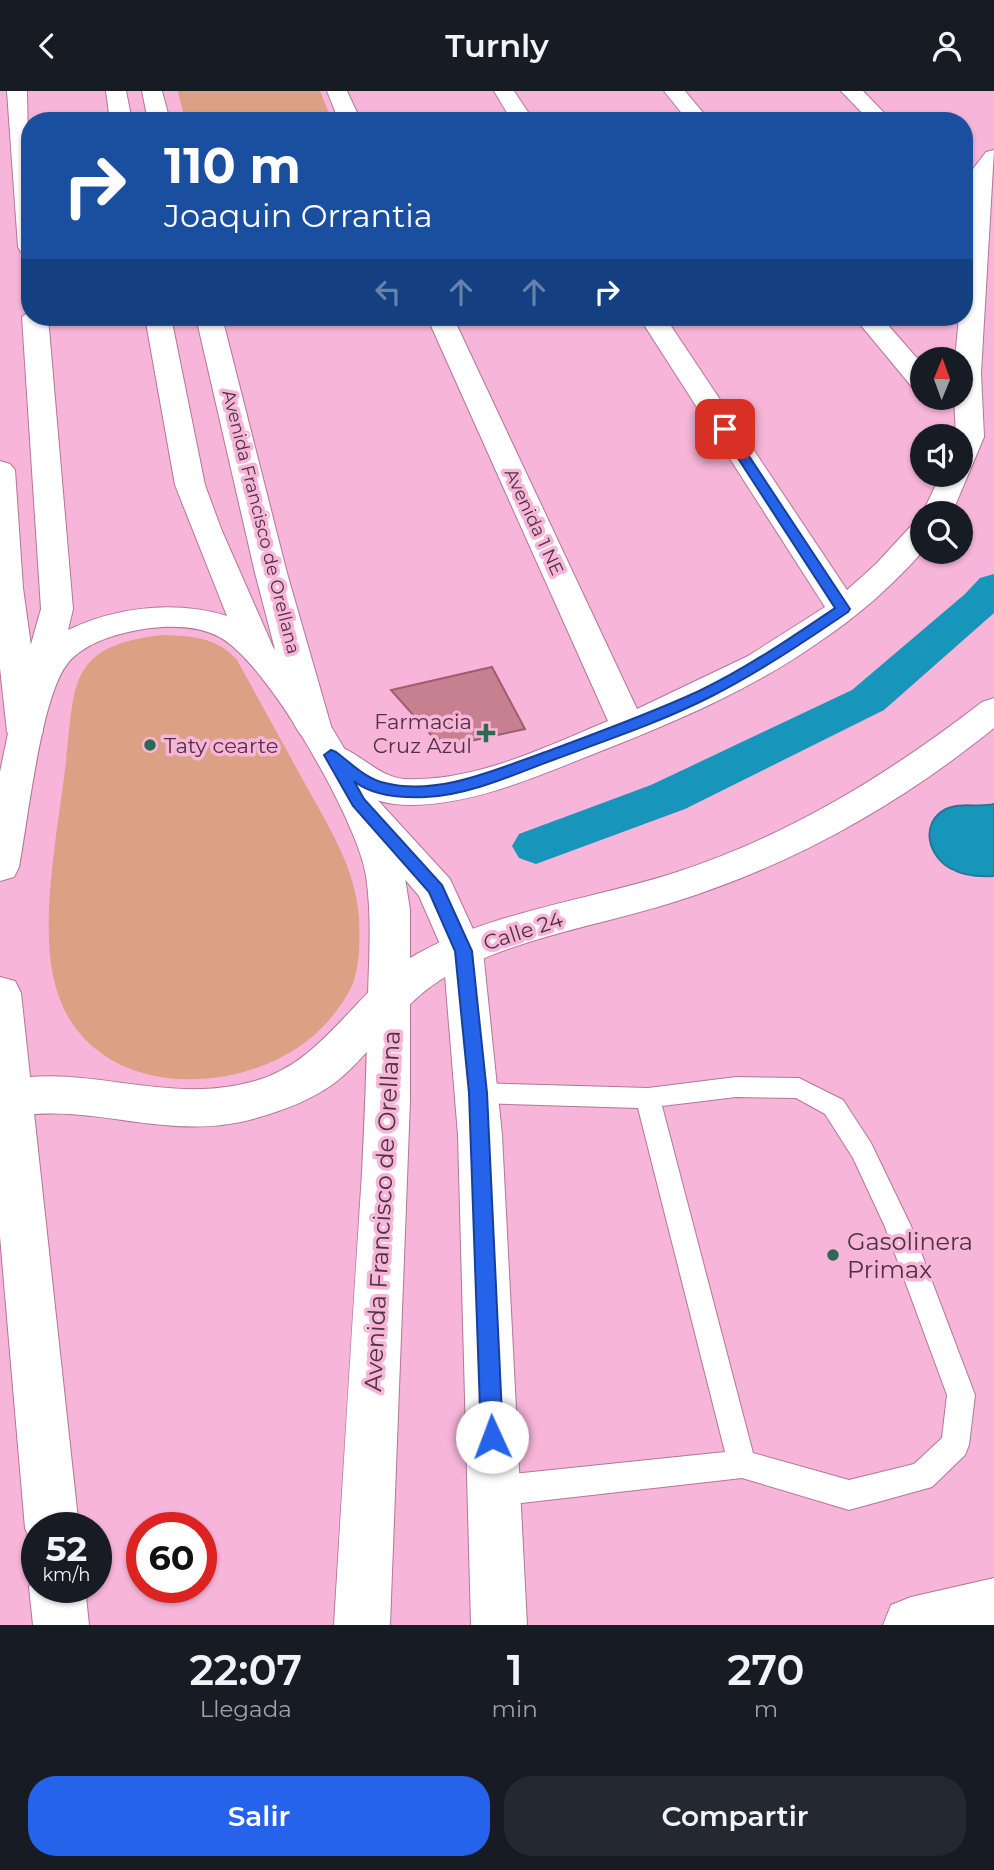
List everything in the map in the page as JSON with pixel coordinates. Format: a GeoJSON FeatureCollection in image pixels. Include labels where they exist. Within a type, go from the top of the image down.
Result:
{"type":"FeatureCollection","features":[{"type":"Feature","properties":{"kind":"main road"},"geometry":{"type":"LineString","coordinates":[[17,91],[21,139]]}},
{"type":"Feature","properties":{"kind":"main road"},"geometry":{"type":"LineString","coordinates":[[116,91],[120,112]]}},
{"type":"Feature","properties":{"kind":"main road"},"geometry":{"type":"LineString","coordinates":[[152,91],[157,112]]}},
{"type":"Feature","properties":{"kind":"main road"},"geometry":{"type":"LineString","coordinates":[[337,91],[346,112]]}},
{"type":"Feature","properties":{"kind":"main road"},"geometry":{"type":"LineString","coordinates":[[503,91],[517,112]]}},
{"type":"Feature","properties":{"kind":"main road"},"geometry":{"type":"LineString","coordinates":[[674,91],[692,112]]}},
{"type":"Feature","properties":{"kind":"main road"},"geometry":{"type":"LineString","coordinates":[[851,91],[873,112]]}},
{"type":"Feature","properties":{"kind":"main road"},"geometry":{"type":"LineString","coordinates":[[973,205],[984,169],[994,157]]}},
{"type":"Feature","properties":{"kind":"main road"},"geometry":{"type":"LineString","coordinates":[[0,867],[28,716],[57,609],[36,326]]}},
{"type":"Feature","properties":{"kind":"main road","name":"Avenida Francisco de Orellana"},"geometry":{"type":"LineString","coordinates":[[160,326],[190,485],[257,649],[322,741],[358,802],[373,831],[385,871],[390,910],[391,996],[362,1625]]}},
{"type":"Feature","properties":{"kind":"main road","name":"Avenida Francisco de Orellana"},"geometry":{"type":"LineString","coordinates":[[211,326],[271,573],[322,741]]}},
{"type":"Feature","properties":{"kind":"main road","name":"Avenida 1 NE"},"geometry":{"type":"LineString","coordinates":[[444,326],[628,727]]}},
{"type":"Feature","properties":{"kind":"main road"},"geometry":{"type":"LineString","coordinates":[[658,326],[843,609]]}},
{"type":"Feature","properties":{"kind":"main road"},"geometry":{"type":"LineString","coordinates":[[875,326],[910,367]]}},
{"type":"Feature","properties":{"kind":"main road"},"geometry":{"type":"LineString","coordinates":[[966,424],[968,326]]}},
{"type":"Feature","properties":{"kind":"main road"},"geometry":{"type":"LineString","coordinates":[[0,470],[7,588],[28,716]]}},
{"type":"Feature","properties":{"kind":"main road"},"geometry":{"type":"LineString","coordinates":[[322,741],[366,783],[396,791],[427,792],[485,779],[628,727],[706,693],[784,648],[843,609],[900,561],[910,548]]}},
{"type":"Feature","properties":{"kind":"main road"},"geometry":{"type":"LineString","coordinates":[[28,716],[58,652],[95,630],[156,618],[208,621],[228,628],[257,649]]}},
{"type":"Feature","properties":{"kind":"main road","name":"Calle 24"},"geometry":{"type":"LineString","coordinates":[[22,1097],[170,1109],[214,1108],[281,1092],[333,1058],[391,996],[431,966],[463,951],[598,907],[690,883],[775,850],[866,803],[944,752],[994,710]]}},
{"type":"Feature","properties":{"kind":"main road"},"geometry":{"type":"LineString","coordinates":[[0,815],[18,771]]}},
{"type":"Feature","properties":{"kind":"main road","name":"Avenida Francisco de Orellana"},"geometry":{"type":"LineString","coordinates":[[358,802],[436,889],[463,951],[478,1093],[499,1625]]}},
{"type":"Feature","properties":{"kind":"main road"},"geometry":{"type":"LineString","coordinates":[[0,993],[22,1097],[51,1512]]}},
{"type":"Feature","properties":{"kind":"main road"},"geometry":{"type":"LineString","coordinates":[[59,1603],[61,1625]]}},
{"type":"Feature","properties":{"kind":"main road"},"geometry":{"type":"LineString","coordinates":[[911,1625],[994,1606]]}},
{"type":"Feature","properties":{"kind":"lane"},"geometry":{"type":"LineString","coordinates":[[478,1093],[648,1098],[736,1087],[799,1088],[834,1107],[862,1151],[898,1226],[961,1395],[955,1445],[922,1477],[849,1495],[742,1464],[494,1491]]}},
{"type":"Feature","properties":{"kind":"lane"},"geometry":{"type":"LineString","coordinates":[[648,1098],[742,1464]]}},
{"type":"Feature","properties":{"kind":"shaded area"},"geometry":{"type":"Polygon","coordinates":[[[178,91],[320,91],[328,112],[183,112],[178,91]]]}},
{"type":"Feature","properties":{"kind":"shaded area"},"geometry":{"type":"Polygon","coordinates":[[[162,635],[193,637],[212,642],[237,660],[330,829],[352,880],[359,917],[356,973],[347,995],[330,1019],[301,1046],[265,1065],[225,1076],[183,1079],[143,1073],[107,1057],[78,1031],[58,994],[52,969],[49,941],[51,879],[76,689],[82,672],[93,659],[109,648],[132,640],[162,635]]]}},
{"type":"Feature","properties":{"kind":"water"},"geometry":{"type":"Polygon","coordinates":[[[994,804],[994,876],[967,875],[944,864],[937,857],[930,840],[932,823],[938,815],[951,807],[994,804]]]}},
{"type":"Feature","properties":{"kind":"building"},"geometry":{"type":"Polygon","coordinates":[[[492,667],[525,729],[462,743],[444,742],[431,735],[391,690],[492,667]]]}},
{"type":"Feature","properties":{"kind":"waterway"},"geometry":{"type":"LineString","coordinates":[[536,846],[668,797],[789,741],[868,700],[980,603],[994,587]]}},
{"type":"Feature","properties":{"kind":"place","name":"Farmacia Cruz Azul"},"geometry":{"type":"Point","coordinates":[486,733]}},
{"type":"Feature","properties":{"kind":"place","name":"Taty cearte"},"geometry":{"type":"Point","coordinates":[150,745]}},
{"type":"Feature","properties":{"kind":"place","name":"Gasolinera Primax"},"geometry":{"type":"Point","coordinates":[833,1255]}},
{"type":"Feature","properties":{"kind":"route"},"geometry":{"type":"LineString","coordinates":[[492,1437],[478,1093],[463,951],[452,919],[436,889],[358,802],[331,755],[366,783],[404,792],[427,792],[485,779],[628,727],[706,693],[784,648],[843,609],[725,429]]}}]}
